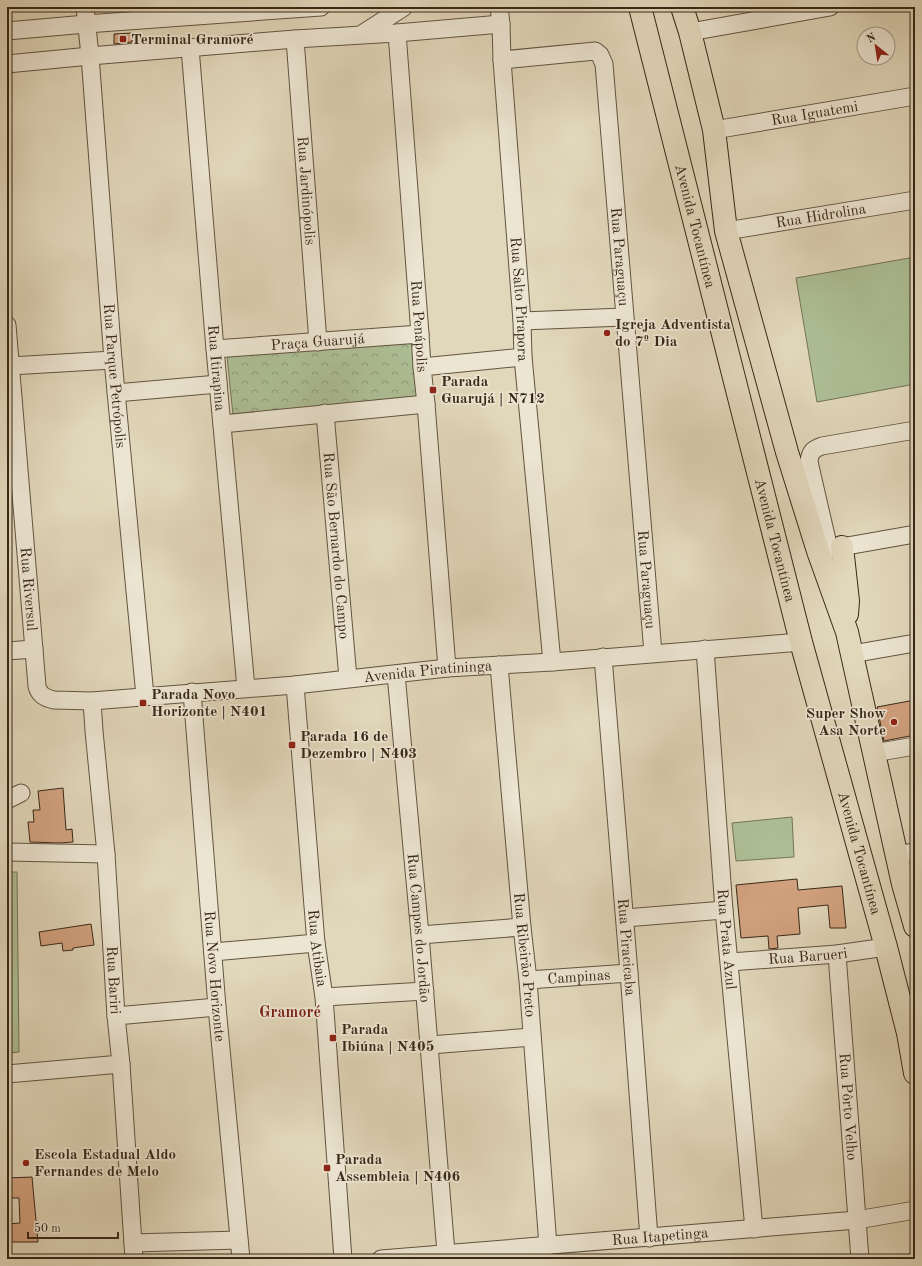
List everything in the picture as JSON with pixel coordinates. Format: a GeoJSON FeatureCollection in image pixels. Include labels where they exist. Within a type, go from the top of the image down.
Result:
{"type":"FeatureCollection","features":[{"type":"Feature","properties":{"kind":"main road","name":"Avenida Tocantínea"},"geometry":{"type":"LineString","coordinates":[[640,7],[801,642],[886,947],[908,1033],[915,1072]]}},
{"type":"Feature","properties":{"kind":"main road","name":"Avenida Tocantínea"},"geometry":{"type":"LineString","coordinates":[[682,7],[690,32],[714,130],[726,231],[787,452],[829,549],[846,632],[874,753],[906,853],[915,926]]}},
{"type":"Feature","properties":{"kind":"main road"},"geometry":{"type":"LineString","coordinates":[[690,7],[690,32]]}},
{"type":"Feature","properties":{"kind":"street","name":"Rua Parque Petrópolis"},"geometry":{"type":"LineString","coordinates":[[85,7],[113,360],[145,696]]}},
{"type":"Feature","properties":{"kind":"street"},"geometry":{"type":"LineString","coordinates":[[7,31],[321,7]]}},
{"type":"Feature","properties":{"kind":"street"},"geometry":{"type":"LineString","coordinates":[[361,35],[404,7]]}},
{"type":"Feature","properties":{"kind":"street","name":"Rua Salto Pirapora"},"geometry":{"type":"LineString","coordinates":[[498,7],[501,24],[502,60],[522,321],[523,357],[552,662]]}},
{"type":"Feature","properties":{"kind":"street"},"geometry":{"type":"LineString","coordinates":[[690,32],[830,7]]}},
{"type":"Feature","properties":{"kind":"street"},"geometry":{"type":"LineString","coordinates":[[7,64],[295,39],[397,33],[501,24]]}},
{"type":"Feature","properties":{"kind":"street","name":"Rua Penápolis"},"geometry":{"type":"LineString","coordinates":[[397,33],[422,367],[447,668]]}},
{"type":"Feature","properties":{"kind":"street","name":"Rua Jardinópolis"},"geometry":{"type":"LineString","coordinates":[[295,39],[318,342]]}},
{"type":"Feature","properties":{"kind":"street","name":"Rua Itirapina"},"geometry":{"type":"LineString","coordinates":[[190,48],[218,384],[246,688]]}},
{"type":"Feature","properties":{"kind":"street","name":"Rua Paraguaçu"},"geometry":{"type":"LineString","coordinates":[[502,60],[595,51],[602,59],[653,653]]}},
{"type":"Feature","properties":{"kind":"street","name":"Rua Iguatemi"},"geometry":{"type":"LineString","coordinates":[[714,130],[915,96]]}},
{"type":"Feature","properties":{"kind":"street","name":"Rua Hidrolina"},"geometry":{"type":"LineString","coordinates":[[726,231],[915,200]]}},
{"type":"Feature","properties":{"kind":"street"},"geometry":{"type":"LineString","coordinates":[[522,321],[624,317]]}},
{"type":"Feature","properties":{"kind":"street","name":"Rua Riversul"},"geometry":{"type":"LineString","coordinates":[[7,325],[10,366],[10,402],[39,692],[54,700]]}},
{"type":"Feature","properties":{"kind":"street","name":"Praça Guarujá"},"geometry":{"type":"LineString","coordinates":[[215,349],[420,334]]}},
{"type":"Feature","properties":{"kind":"street"},"geometry":{"type":"LineString","coordinates":[[422,367],[523,357]]}},
{"type":"Feature","properties":{"kind":"street"},"geometry":{"type":"LineString","coordinates":[[10,366],[113,360]]}},
{"type":"Feature","properties":{"kind":"street"},"geometry":{"type":"LineString","coordinates":[[116,393],[218,384]]}},
{"type":"Feature","properties":{"kind":"street"},"geometry":{"type":"LineString","coordinates":[[222,424],[426,404]]}},
{"type":"Feature","properties":{"kind":"street","name":"Rua São Bernardo do Campo"},"geometry":{"type":"LineString","coordinates":[[325,413],[348,678]]}},
{"type":"Feature","properties":{"kind":"street"},"geometry":{"type":"LineString","coordinates":[[915,430],[822,446],[814,449],[810,454],[810,462],[829,549],[915,534]]}},
{"type":"Feature","properties":{"kind":"street","name":"Avenida Piratininga"},"geometry":{"type":"LineString","coordinates":[[54,700],[92,701],[295,685],[447,668],[552,662],[801,642]]}},
{"type":"Feature","properties":{"kind":"street"},"geometry":{"type":"LineString","coordinates":[[852,654],[915,643]]}},
{"type":"Feature","properties":{"kind":"street"},"geometry":{"type":"LineString","coordinates":[[7,651],[34,648]]}},
{"type":"Feature","properties":{"kind":"street","name":"Rua Prata Azul"},"geometry":{"type":"LineString","coordinates":[[705,649],[724,910],[754,1229]]}},
{"type":"Feature","properties":{"kind":"street","name":"Rua Piracicaba"},"geometry":{"type":"LineString","coordinates":[[603,657],[625,918],[648,1238]]}},
{"type":"Feature","properties":{"kind":"street","name":"Rua Ribeirão Preto"},"geometry":{"type":"LineString","coordinates":[[499,664],[522,928],[528,980],[548,1246]]}},
{"type":"Feature","properties":{"kind":"street","name":"Rua Campos do Jordão"},"geometry":{"type":"LineString","coordinates":[[396,674],[430,1045],[446,1253]]}},
{"type":"Feature","properties":{"kind":"street","name":"Rua Atibaia"},"geometry":{"type":"LineString","coordinates":[[295,685],[316,943],[324,997],[343,1259]]}},
{"type":"Feature","properties":{"kind":"street","name":"Rua Novo Horizonte"},"geometry":{"type":"LineString","coordinates":[[192,692],[217,1007],[241,1259]]}},
{"type":"Feature","properties":{"kind":"street","name":"Rua Bariri"},"geometry":{"type":"LineString","coordinates":[[92,701],[106,854],[116,1016],[121,1064],[134,1251]]}},
{"type":"Feature","properties":{"kind":"street"},"geometry":{"type":"LineString","coordinates":[[874,753],[915,746]]}},
{"type":"Feature","properties":{"kind":"street"},"geometry":{"type":"LineString","coordinates":[[7,852],[106,854]]}},
{"type":"Feature","properties":{"kind":"street"},"geometry":{"type":"LineString","coordinates":[[625,918],[724,910]]}},
{"type":"Feature","properties":{"kind":"street"},"geometry":{"type":"LineString","coordinates":[[420,935],[522,928]]}},
{"type":"Feature","properties":{"kind":"street"},"geometry":{"type":"LineString","coordinates":[[213,952],[316,943]]}},
{"type":"Feature","properties":{"kind":"street","name":"Rua Barueri"},"geometry":{"type":"LineString","coordinates":[[730,962],[837,954],[886,947]]}},
{"type":"Feature","properties":{"kind":"street","name":"Rua Pôrto Velho"},"geometry":{"type":"LineString","coordinates":[[837,954],[860,1259]]}},
{"type":"Feature","properties":{"kind":"street","name":"Campinas"},"geometry":{"type":"LineString","coordinates":[[528,980],[629,973]]}},
{"type":"Feature","properties":{"kind":"street"},"geometry":{"type":"LineString","coordinates":[[324,997],[425,992]]}},
{"type":"Feature","properties":{"kind":"street"},"geometry":{"type":"LineString","coordinates":[[116,1016],[217,1007]]}},
{"type":"Feature","properties":{"kind":"street"},"geometry":{"type":"LineString","coordinates":[[430,1045],[532,1037]]}},
{"type":"Feature","properties":{"kind":"street"},"geometry":{"type":"LineString","coordinates":[[7,1074],[121,1064]]}},
{"type":"Feature","properties":{"kind":"street","name":"Rua Itapetinga"},"geometry":{"type":"LineString","coordinates":[[381,1259],[857,1220],[915,1210]]}},
{"type":"Feature","properties":{"kind":"street"},"geometry":{"type":"LineString","coordinates":[[134,1251],[239,1240]]}},
{"type":"Feature","properties":{"kind":"green space"},"geometry":{"type":"Polygon","coordinates":[[[915,257],[915,384],[817,402],[796,278],[915,257]]]}},
{"type":"Feature","properties":{"kind":"green space"},"geometry":{"type":"Polygon","coordinates":[[[415,338],[421,396],[233,415],[227,356],[415,338]]]}},
{"type":"Feature","properties":{"kind":"green space"},"geometry":{"type":"Polygon","coordinates":[[[792,817],[794,857],[736,861],[732,823],[792,817]]]}},
{"type":"Feature","properties":{"kind":"green space"},"geometry":{"type":"Polygon","coordinates":[[[7,872],[17,872],[19,1052],[7,1053],[7,872]]]}},
{"type":"Feature","properties":{"kind":"building"},"geometry":{"type":"Polygon","coordinates":[[[132,33],[132,42],[114,44],[114,34],[132,33]]]}},
{"type":"Feature","properties":{"kind":"building","name":"Super Show Asa Norte"},"geometry":{"type":"Polygon","coordinates":[[[915,700],[915,735],[884,741],[877,707],[915,700]]]}},
{"type":"Feature","properties":{"kind":"building"},"geometry":{"type":"Polygon","coordinates":[[[63,788],[66,830],[72,829],[73,842],[30,842],[28,822],[34,822],[33,810],[40,810],[38,791],[63,788]]]}},
{"type":"Feature","properties":{"kind":"building"},"geometry":{"type":"Polygon","coordinates":[[[797,879],[798,890],[842,886],[846,928],[830,928],[828,905],[798,908],[800,934],[777,936],[778,948],[769,949],[768,936],[741,938],[736,885],[797,879]]]}},
{"type":"Feature","properties":{"kind":"building"},"geometry":{"type":"Polygon","coordinates":[[[91,924],[94,945],[63,951],[62,943],[41,946],[39,932],[91,924]]]}},
{"type":"Feature","properties":{"kind":"building"},"geometry":{"type":"Polygon","coordinates":[[[32,1177],[38,1242],[7,1242],[7,1224],[20,1223],[19,1198],[7,1198],[7,1178],[32,1177]]]}},
{"type":"Feature","properties":{"kind":"place","name":"Terminal Gramoré"},"geometry":{"type":"Point","coordinates":[123,39]}},
{"type":"Feature","properties":{"kind":"place","name":"Igreja Adventista do 7º Dia"},"geometry":{"type":"Point","coordinates":[607,333]}},
{"type":"Feature","properties":{"kind":"place","name":"Parada Guarujá | N712"},"geometry":{"type":"Point","coordinates":[433,390]}},
{"type":"Feature","properties":{"kind":"place","name":"Parada Novo Horizonte | N401"},"geometry":{"type":"Point","coordinates":[143,703]}},
{"type":"Feature","properties":{"kind":"place","name":"Super Show Asa Norte"},"geometry":{"type":"Point","coordinates":[894,722]}},
{"type":"Feature","properties":{"kind":"place","name":"Parada 16 de Dezembro | N403"},"geometry":{"type":"Point","coordinates":[292,745]}},
{"type":"Feature","properties":{"kind":"place","name":"Parada Ibiúna | N405"},"geometry":{"type":"Point","coordinates":[333,1038]}},
{"type":"Feature","properties":{"kind":"place","name":"Escola Estadual Aldo Fernandes de Melo"},"geometry":{"type":"Point","coordinates":[26,1163]}},
{"type":"Feature","properties":{"kind":"place","name":"Parada Assembleia | N406"},"geometry":{"type":"Point","coordinates":[327,1168]}},
{"type":"Feature","properties":{"kind":"district","name":"Gramoré"},"geometry":{"type":"Point","coordinates":[290,1011]}}]}
